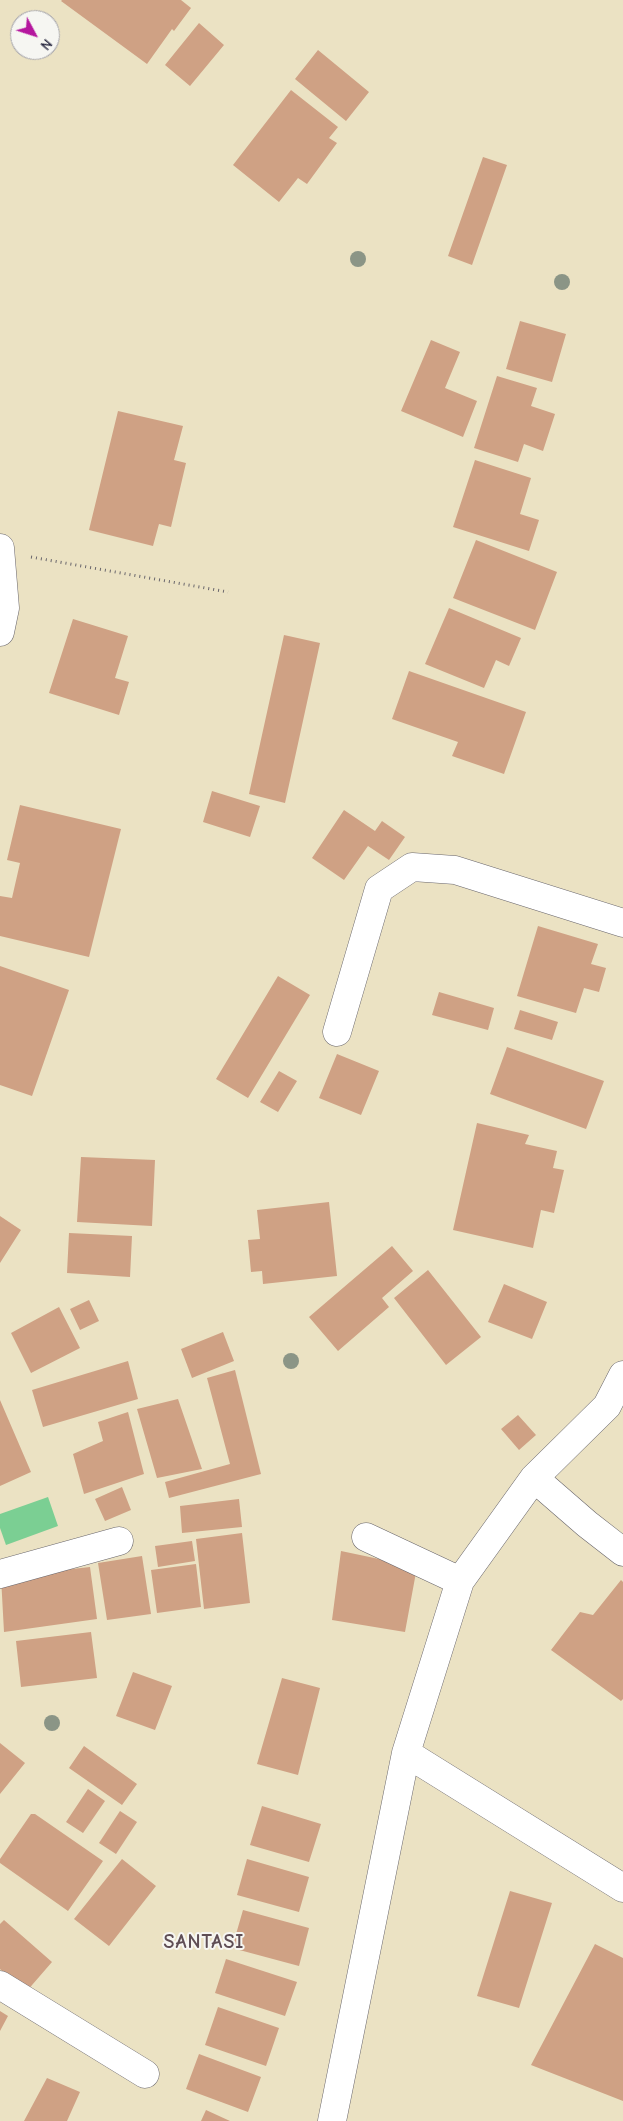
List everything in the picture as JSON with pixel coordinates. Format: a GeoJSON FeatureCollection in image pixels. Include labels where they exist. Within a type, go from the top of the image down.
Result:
{"type":"FeatureCollection","features":[{"type":"Feature","properties":{"kind":"street"},"geometry":{"type":"LineString","coordinates":[[0,550],[5,608],[0,632]]}},
{"type":"Feature","properties":{"kind":"street"},"geometry":{"type":"LineString","coordinates":[[337,1032],[379,889],[412,867],[455,870],[623,923]]}},
{"type":"Feature","properties":{"kind":"street"},"geometry":{"type":"LineString","coordinates":[[332,2121],[406,1754],[460,1581],[534,1478],[607,1406],[623,1375]]}},
{"type":"Feature","properties":{"kind":"street"},"geometry":{"type":"LineString","coordinates":[[534,1478],[623,1552]]}},
{"type":"Feature","properties":{"kind":"street"},"geometry":{"type":"LineString","coordinates":[[366,1537],[460,1581]]}},
{"type":"Feature","properties":{"kind":"street"},"geometry":{"type":"LineString","coordinates":[[0,1574],[119,1540]]}},
{"type":"Feature","properties":{"kind":"street"},"geometry":{"type":"LineString","coordinates":[[406,1754],[623,1888]]}},
{"type":"Feature","properties":{"kind":"street"},"geometry":{"type":"LineString","coordinates":[[0,1985],[145,2074]]}},
{"type":"Feature","properties":{"kind":"path"},"geometry":{"type":"LineString","coordinates":[[0,550],[228,592]]}},
{"type":"Feature","properties":{"kind":"green space"},"geometry":{"type":"Polygon","coordinates":[[[48,1497],[58,1526],[6,1545],[0,1528],[0,1514],[48,1497]]]}},
{"type":"Feature","properties":{"kind":"building"},"geometry":{"type":"Polygon","coordinates":[[[62,0],[181,0],[191,8],[174,31],[172,29],[147,64],[62,0]]]}},
{"type":"Feature","properties":{"kind":"building"},"geometry":{"type":"Polygon","coordinates":[[[199,23],[224,45],[190,86],[165,65],[199,23]]]}},
{"type":"Feature","properties":{"kind":"building"},"geometry":{"type":"Polygon","coordinates":[[[318,50],[369,92],[346,121],[295,79],[318,50]]]}},
{"type":"Feature","properties":{"kind":"building"},"geometry":{"type":"Polygon","coordinates":[[[291,90],[338,127],[329,138],[337,143],[307,184],[298,178],[279,202],[233,165],[291,90]]]}},
{"type":"Feature","properties":{"kind":"building"},"geometry":{"type":"Polygon","coordinates":[[[483,157],[507,165],[472,265],[448,256],[483,157]]]}},
{"type":"Feature","properties":{"kind":"building"},"geometry":{"type":"Polygon","coordinates":[[[520,321],[566,334],[552,382],[506,369],[520,321]]]}},
{"type":"Feature","properties":{"kind":"building"},"geometry":{"type":"Polygon","coordinates":[[[431,340],[460,352],[445,388],[477,401],[463,437],[401,411],[431,340]]]}},
{"type":"Feature","properties":{"kind":"building"},"geometry":{"type":"Polygon","coordinates":[[[497,376],[537,388],[531,406],[555,414],[543,451],[524,444],[518,462],[474,448],[497,376]]]}},
{"type":"Feature","properties":{"kind":"building"},"geometry":{"type":"Polygon","coordinates":[[[118,411],[183,426],[174,460],[186,463],[171,527],[159,524],[153,546],[89,530],[118,411]]]}},
{"type":"Feature","properties":{"kind":"building"},"geometry":{"type":"Polygon","coordinates":[[[475,460],[531,478],[520,514],[539,520],[529,551],[453,527],[475,460]]]}},
{"type":"Feature","properties":{"kind":"building"},"geometry":{"type":"Polygon","coordinates":[[[476,540],[557,572],[535,630],[453,598],[476,540]]]}},
{"type":"Feature","properties":{"kind":"building"},"geometry":{"type":"Polygon","coordinates":[[[449,608],[521,638],[509,666],[496,660],[484,688],[425,664],[449,608]]]}},
{"type":"Feature","properties":{"kind":"building"},"geometry":{"type":"Polygon","coordinates":[[[73,619],[128,636],[115,678],[129,682],[119,715],[49,693],[73,619]]]}},
{"type":"Feature","properties":{"kind":"building"},"geometry":{"type":"Polygon","coordinates":[[[284,635],[320,643],[285,803],[249,794],[284,635]]]}},
{"type":"Feature","properties":{"kind":"building"},"geometry":{"type":"Polygon","coordinates":[[[409,671],[526,712],[504,774],[452,756],[458,742],[392,719],[409,671]]]}},
{"type":"Feature","properties":{"kind":"building"},"geometry":{"type":"Polygon","coordinates":[[[212,791],[260,806],[250,837],[203,822],[212,791]]]}},
{"type":"Feature","properties":{"kind":"building"},"geometry":{"type":"Polygon","coordinates":[[[20,805],[121,829],[89,957],[0,936],[0,896],[12,898],[20,863],[7,860],[20,805]]]}},
{"type":"Feature","properties":{"kind":"building"},"geometry":{"type":"Polygon","coordinates":[[[344,810],[375,831],[382,821],[405,837],[389,860],[368,846],[344,880],[312,858],[344,810]]]}},
{"type":"Feature","properties":{"kind":"building"},"geometry":{"type":"Polygon","coordinates":[[[538,926],[598,944],[591,964],[606,968],[599,992],[584,988],[576,1013],[517,996],[538,926]]]}},
{"type":"Feature","properties":{"kind":"building"},"geometry":{"type":"Polygon","coordinates":[[[0,966],[69,990],[32,1096],[0,1085],[0,966]]]}},
{"type":"Feature","properties":{"kind":"building"},"geometry":{"type":"Polygon","coordinates":[[[278,976],[310,995],[248,1098],[216,1079],[278,976]]]}},
{"type":"Feature","properties":{"kind":"building"},"geometry":{"type":"Polygon","coordinates":[[[439,992],[494,1008],[488,1030],[432,1015],[439,992]]]}},
{"type":"Feature","properties":{"kind":"building"},"geometry":{"type":"Polygon","coordinates":[[[520,1010],[558,1022],[552,1040],[514,1029],[520,1010]]]}},
{"type":"Feature","properties":{"kind":"building"},"geometry":{"type":"Polygon","coordinates":[[[507,1047],[604,1081],[586,1129],[490,1094],[507,1047]]]}},
{"type":"Feature","properties":{"kind":"building"},"geometry":{"type":"Polygon","coordinates":[[[337,1054],[379,1071],[361,1115],[319,1098],[337,1054]]]}},
{"type":"Feature","properties":{"kind":"building"},"geometry":{"type":"Polygon","coordinates":[[[279,1071],[297,1081],[278,1112],[260,1102],[279,1071]]]}},
{"type":"Feature","properties":{"kind":"building"},"geometry":{"type":"Polygon","coordinates":[[[477,1123],[529,1135],[525,1144],[557,1151],[553,1168],[564,1170],[554,1213],[541,1210],[533,1248],[453,1230],[477,1123]]]}},
{"type":"Feature","properties":{"kind":"building"},"geometry":{"type":"Polygon","coordinates":[[[81,1157],[155,1160],[152,1226],[77,1222],[81,1157]]]}},
{"type":"Feature","properties":{"kind":"building"},"geometry":{"type":"Polygon","coordinates":[[[329,1202],[337,1276],[263,1284],[262,1271],[251,1272],[248,1240],[260,1239],[257,1210],[329,1202]]]}},
{"type":"Feature","properties":{"kind":"building"},"geometry":{"type":"Polygon","coordinates":[[[0,1216],[21,1230],[0,1263],[0,1216]]]}},
{"type":"Feature","properties":{"kind":"building"},"geometry":{"type":"Polygon","coordinates":[[[69,1233],[132,1236],[130,1277],[67,1273],[69,1233]]]}},
{"type":"Feature","properties":{"kind":"building"},"geometry":{"type":"Polygon","coordinates":[[[392,1246],[413,1271],[382,1298],[389,1307],[338,1351],[309,1317],[392,1246]]]}},
{"type":"Feature","properties":{"kind":"building"},"geometry":{"type":"Polygon","coordinates":[[[428,1270],[481,1337],[446,1365],[394,1298],[428,1270]]]}},
{"type":"Feature","properties":{"kind":"building"},"geometry":{"type":"Polygon","coordinates":[[[504,1284],[547,1302],[532,1339],[488,1322],[504,1284]]]}},
{"type":"Feature","properties":{"kind":"building"},"geometry":{"type":"Polygon","coordinates":[[[89,1300],[99,1321],[80,1330],[70,1309],[89,1300]]]}},
{"type":"Feature","properties":{"kind":"building"},"geometry":{"type":"Polygon","coordinates":[[[59,1307],[80,1348],[31,1373],[11,1333],[59,1307]]]}},
{"type":"Feature","properties":{"kind":"building"},"geometry":{"type":"Polygon","coordinates":[[[223,1332],[234,1361],[192,1378],[181,1349],[223,1332]]]}},
{"type":"Feature","properties":{"kind":"building"},"geometry":{"type":"Polygon","coordinates":[[[128,1361],[138,1399],[43,1427],[32,1390],[128,1361]]]}},
{"type":"Feature","properties":{"kind":"building"},"geometry":{"type":"Polygon","coordinates":[[[235,1370],[261,1474],[169,1498],[165,1482],[230,1464],[207,1378],[235,1370]]]}},
{"type":"Feature","properties":{"kind":"building"},"geometry":{"type":"Polygon","coordinates":[[[178,1399],[202,1469],[157,1478],[137,1409],[178,1399]]]}},
{"type":"Feature","properties":{"kind":"building"},"geometry":{"type":"Polygon","coordinates":[[[0,1400],[31,1472],[0,1486],[0,1400]]]}},
{"type":"Feature","properties":{"kind":"building"},"geometry":{"type":"Polygon","coordinates":[[[128,1412],[144,1474],[84,1494],[73,1454],[103,1441],[98,1422],[128,1412]]]}},
{"type":"Feature","properties":{"kind":"building"},"geometry":{"type":"Polygon","coordinates":[[[518,1415],[536,1435],[519,1450],[501,1429],[518,1415]]]}},
{"type":"Feature","properties":{"kind":"building"},"geometry":{"type":"Polygon","coordinates":[[[122,1487],[131,1510],[105,1521],[95,1499],[122,1487]]]}},
{"type":"Feature","properties":{"kind":"building"},"geometry":{"type":"Polygon","coordinates":[[[239,1499],[242,1527],[182,1533],[180,1506],[239,1499]]]}},
{"type":"Feature","properties":{"kind":"building"},"geometry":{"type":"Polygon","coordinates":[[[242,1533],[250,1603],[204,1609],[196,1539],[242,1533]]]}},
{"type":"Feature","properties":{"kind":"building"},"geometry":{"type":"Polygon","coordinates":[[[192,1541],[195,1561],[158,1567],[155,1546],[192,1541]]]}},
{"type":"Feature","properties":{"kind":"building"},"geometry":{"type":"Polygon","coordinates":[[[341,1551],[417,1567],[405,1632],[332,1620],[341,1551]]]}},
{"type":"Feature","properties":{"kind":"building"},"geometry":{"type":"Polygon","coordinates":[[[142,1556],[151,1614],[107,1620],[98,1563],[142,1556]]]}},
{"type":"Feature","properties":{"kind":"building"},"geometry":{"type":"Polygon","coordinates":[[[196,1564],[201,1607],[157,1613],[151,1570],[196,1564]]]}},
{"type":"Feature","properties":{"kind":"building"},"geometry":{"type":"Polygon","coordinates":[[[90,1567],[97,1619],[4,1632],[1,1577],[90,1567]]]}},
{"type":"Feature","properties":{"kind":"building"},"geometry":{"type":"Polygon","coordinates":[[[621,1580],[623,1582],[623,1699],[621,1701],[551,1650],[580,1612],[593,1615],[621,1580]]]}},
{"type":"Feature","properties":{"kind":"building"},"geometry":{"type":"Polygon","coordinates":[[[91,1632],[97,1678],[21,1687],[16,1641],[91,1632]]]}},
{"type":"Feature","properties":{"kind":"building"},"geometry":{"type":"Polygon","coordinates":[[[133,1672],[172,1686],[155,1730],[116,1716],[133,1672]]]}},
{"type":"Feature","properties":{"kind":"building"},"geometry":{"type":"Polygon","coordinates":[[[282,1678],[320,1688],[298,1775],[257,1764],[282,1678]]]}},
{"type":"Feature","properties":{"kind":"building"},"geometry":{"type":"Polygon","coordinates":[[[0,1743],[25,1763],[0,1794],[0,1743]]]}},
{"type":"Feature","properties":{"kind":"building"},"geometry":{"type":"Polygon","coordinates":[[[84,1746],[137,1784],[122,1805],[69,1768],[84,1746]]]}},
{"type":"Feature","properties":{"kind":"building"},"geometry":{"type":"Polygon","coordinates":[[[88,1789],[105,1801],[83,1833],[66,1822],[88,1789]]]}},
{"type":"Feature","properties":{"kind":"building"},"geometry":{"type":"Polygon","coordinates":[[[262,1806],[321,1824],[309,1862],[250,1845],[262,1806]]]}},
{"type":"Feature","properties":{"kind":"building"},"geometry":{"type":"Polygon","coordinates":[[[120,1811],[137,1822],[116,1854],[99,1843],[120,1811]]]}},
{"type":"Feature","properties":{"kind":"building"},"geometry":{"type":"Polygon","coordinates":[[[31,1814],[35,1814],[103,1861],[68,1911],[0,1863],[0,1859],[31,1814]]]}},
{"type":"Feature","properties":{"kind":"building"},"geometry":{"type":"Polygon","coordinates":[[[122,1859],[156,1886],[109,1946],[74,1919],[122,1859]]]}},
{"type":"Feature","properties":{"kind":"building"},"geometry":{"type":"Polygon","coordinates":[[[247,1859],[309,1877],[299,1912],[237,1895],[247,1859]]]}},
{"type":"Feature","properties":{"kind":"building"},"geometry":{"type":"Polygon","coordinates":[[[510,1891],[552,1903],[519,2008],[477,1996],[510,1891]]]}},
{"type":"Feature","properties":{"kind":"building"},"geometry":{"type":"Polygon","coordinates":[[[243,1910],[309,1928],[299,1966],[232,1948],[243,1910]]]}},
{"type":"Feature","properties":{"kind":"building"},"geometry":{"type":"Polygon","coordinates":[[[4,1920],[52,1962],[26,1992],[0,1969],[0,1924],[4,1920]]]}},
{"type":"Feature","properties":{"kind":"building"},"geometry":{"type":"Polygon","coordinates":[[[595,1944],[623,1958],[623,2101],[531,2065],[595,1944]]]}},
{"type":"Feature","properties":{"kind":"building"},"geometry":{"type":"Polygon","coordinates":[[[226,1959],[297,1982],[285,2016],[215,1993],[226,1959]]]}},
{"type":"Feature","properties":{"kind":"building"},"geometry":{"type":"Polygon","coordinates":[[[218,2007],[279,2028],[266,2066],[205,2045],[218,2007]]]}},
{"type":"Feature","properties":{"kind":"building"},"geometry":{"type":"Polygon","coordinates":[[[0,2011],[8,2016],[0,2031],[0,2011]]]}},
{"type":"Feature","properties":{"kind":"building"},"geometry":{"type":"Polygon","coordinates":[[[199,2054],[261,2077],[248,2112],[186,2089],[199,2054]]]}},
{"type":"Feature","properties":{"kind":"building"},"geometry":{"type":"Polygon","coordinates":[[[47,2078],[80,2092],[67,2121],[24,2121],[47,2078]]]}},
{"type":"Feature","properties":{"kind":"building"},"geometry":{"type":"Polygon","coordinates":[[[206,2110],[230,2121],[201,2121],[206,2110]]]}},
{"type":"Feature","properties":{"kind":"district","name":"SANTASI"},"geometry":{"type":"Point","coordinates":[204,1942]}}]}
